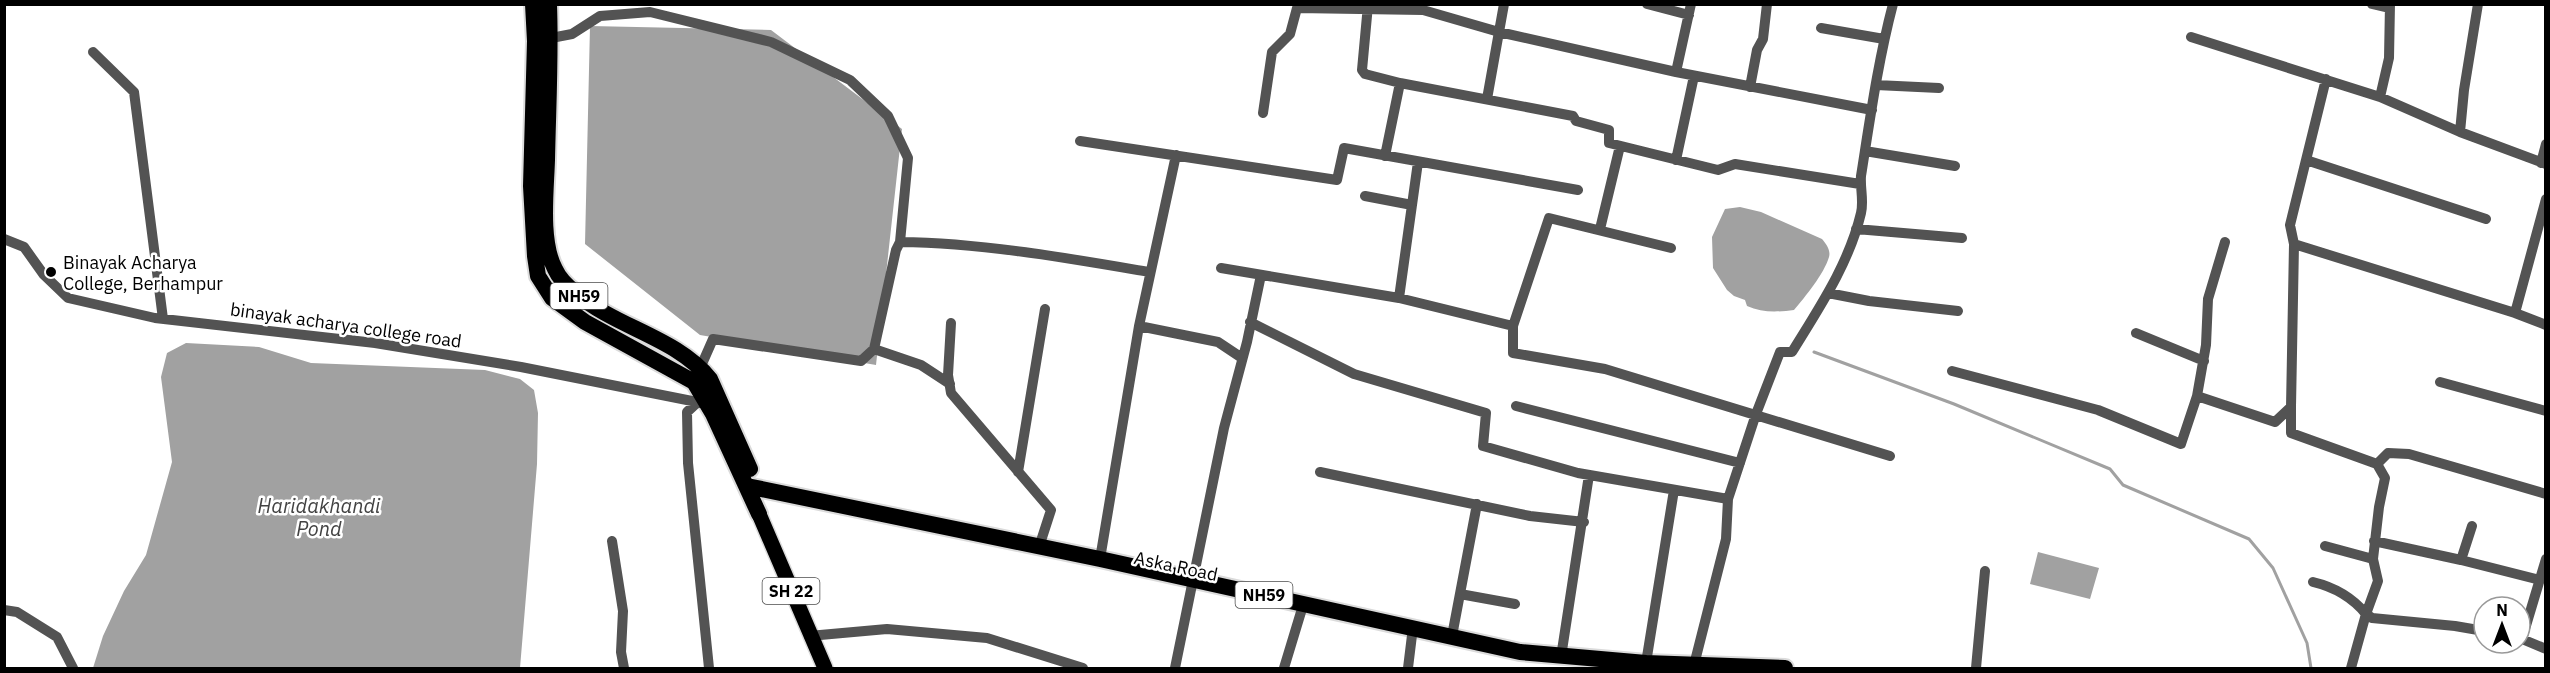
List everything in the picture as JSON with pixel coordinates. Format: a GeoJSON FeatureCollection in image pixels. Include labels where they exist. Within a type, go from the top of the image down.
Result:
{"type":"FeatureCollection","features":[{"type":"Feature","properties":{"kind":"highway","name":"NH59"},"geometry":{"type":"LineString","coordinates":[[533,4],[543,40]]}},
{"type":"Feature","properties":{"kind":"highway","name":"NH59"},"geometry":{"type":"LineString","coordinates":[[549,4],[543,40],[546,226],[555,269],[575,293],[589,303],[668,346],[697,374],[710,379],[756,497]]}},
{"type":"Feature","properties":{"kind":"highway","name":"NH59"},"geometry":{"type":"LineString","coordinates":[[697,374],[702,401],[756,497]]}},
{"type":"Feature","properties":{"kind":"highway","name":"NH59"},"geometry":{"type":"LineString","coordinates":[[756,497],[1100,559],[1193,585],[1413,632],[1452,636],[1520,652],[1697,667],[1785,669]]}},
{"type":"Feature","properties":{"kind":"highway","name":"Aska Road"},"geometry":{"type":"LineString","coordinates":[[756,497],[1193,585],[1301,612],[1413,632],[1524,660],[1629,669]]}},
{"type":"Feature","properties":{"kind":"main road","name":"SH 22"},"geometry":{"type":"LineString","coordinates":[[756,497],[809,636],[825,669]]}},
{"type":"Feature","properties":{"kind":"street"},"geometry":{"type":"LineString","coordinates":[[1487,99],[1504,4]]}},
{"type":"Feature","properties":{"kind":"street"},"geometry":{"type":"LineString","coordinates":[[1647,4],[1690,10],[1676,72]]}},
{"type":"Feature","properties":{"kind":"street"},"geometry":{"type":"LineString","coordinates":[[1750,87],[1758,50],[1763,39],[1767,4]]}},
{"type":"Feature","properties":{"kind":"street"},"geometry":{"type":"LineString","coordinates":[[1697,667],[1726,539],[1728,499],[1755,414],[1780,352],[1792,352],[1845,264],[1862,210],[1860,184],[1884,39],[1893,4]]}},
{"type":"Feature","properties":{"kind":"street"},"geometry":{"type":"LineString","coordinates":[[2372,4],[2390,6],[2389,58],[2380,98]]}},
{"type":"Feature","properties":{"kind":"street"},"geometry":{"type":"LineString","coordinates":[[2460,132],[2464,90],[2478,4]]}},
{"type":"Feature","properties":{"kind":"street"},"geometry":{"type":"LineString","coordinates":[[1368,7],[1362,70],[1365,74],[1400,83],[1573,116],[1576,121],[1609,130],[1609,143],[1718,170],[1735,164],[1860,184]]}},
{"type":"Feature","properties":{"kind":"street"},"geometry":{"type":"LineString","coordinates":[[1263,113],[1272,52],[1290,34],[1297,8],[1368,7],[1424,10],[1499,32],[1676,72],[1872,111]]}},
{"type":"Feature","properties":{"kind":"street"},"geometry":{"type":"LineString","coordinates":[[543,40],[572,34],[600,16],[650,12],[771,42],[850,80],[888,116],[908,158],[900,242],[896,250],[874,349],[861,362],[713,339],[697,374]]}},
{"type":"Feature","properties":{"kind":"street"},"geometry":{"type":"LineString","coordinates":[[1821,28],[1884,39]]}},
{"type":"Feature","properties":{"kind":"street"},"geometry":{"type":"LineString","coordinates":[[2191,37],[2380,98],[2543,164],[2546,144]]}},
{"type":"Feature","properties":{"kind":"street"},"geometry":{"type":"LineString","coordinates":[[93,52],[134,92],[163,319]]}},
{"type":"Feature","properties":{"kind":"street"},"geometry":{"type":"LineString","coordinates":[[1676,160],[1694,76]]}},
{"type":"Feature","properties":{"kind":"street"},"geometry":{"type":"LineString","coordinates":[[2325,79],[2290,225],[2294,244],[2291,433],[2377,464],[2385,478],[2374,542],[2373,559],[2378,580],[2351,669]]}},
{"type":"Feature","properties":{"kind":"street"},"geometry":{"type":"LineString","coordinates":[[1385,156],[1400,83]]}},
{"type":"Feature","properties":{"kind":"street"},"geometry":{"type":"LineString","coordinates":[[1876,85],[1939,88]]}},
{"type":"Feature","properties":{"kind":"street"},"geometry":{"type":"LineString","coordinates":[[1080,141],[1337,180],[1344,148],[1578,190]]}},
{"type":"Feature","properties":{"kind":"street"},"geometry":{"type":"LineString","coordinates":[[1600,229],[1620,146]]}},
{"type":"Feature","properties":{"kind":"street"},"geometry":{"type":"LineString","coordinates":[[1865,151],[1955,166]]}},
{"type":"Feature","properties":{"kind":"street"},"geometry":{"type":"LineString","coordinates":[[1100,559],[1149,272],[1176,155]]}},
{"type":"Feature","properties":{"kind":"street"},"geometry":{"type":"LineString","coordinates":[[2306,160],[2486,219]]}},
{"type":"Feature","properties":{"kind":"street"},"geometry":{"type":"LineString","coordinates":[[1399,298],[1418,162]]}},
{"type":"Feature","properties":{"kind":"street"},"geometry":{"type":"LineString","coordinates":[[1365,196],[1412,205]]}},
{"type":"Feature","properties":{"kind":"street"},"geometry":{"type":"LineString","coordinates":[[2515,313],[2546,199]]}},
{"type":"Feature","properties":{"kind":"street"},"geometry":{"type":"LineString","coordinates":[[1671,248],[1549,218],[1514,326],[1514,353],[1605,369],[1890,456]]}},
{"type":"Feature","properties":{"kind":"street"},"geometry":{"type":"LineString","coordinates":[[1856,229],[1962,237]]}},
{"type":"Feature","properties":{"kind":"street","name":"binayak acharya college road"},"geometry":{"type":"LineString","coordinates":[[4,239],[24,247],[44,275],[68,298],[163,319],[375,343],[521,367],[702,401]]}},
{"type":"Feature","properties":{"kind":"street"},"geometry":{"type":"LineString","coordinates":[[900,242],[948,244],[1077,259],[1149,272]]}},
{"type":"Feature","properties":{"kind":"street"},"geometry":{"type":"LineString","coordinates":[[1952,371],[2098,410],[2181,444],[2197,396],[2204,361],[2208,299],[2225,242]]}},
{"type":"Feature","properties":{"kind":"street"},"geometry":{"type":"LineString","coordinates":[[2294,244],[2546,324]]}},
{"type":"Feature","properties":{"kind":"street"},"geometry":{"type":"LineString","coordinates":[[1221,268],[1399,298],[1514,326]]}},
{"type":"Feature","properties":{"kind":"street"},"geometry":{"type":"LineString","coordinates":[[1175,669],[1224,428],[1261,275]]}},
{"type":"Feature","properties":{"kind":"street"},"geometry":{"type":"LineString","coordinates":[[1828,293],[1869,301],[1958,311]]}},
{"type":"Feature","properties":{"kind":"street"},"geometry":{"type":"LineString","coordinates":[[1018,471],[1045,309]]}},
{"type":"Feature","properties":{"kind":"street"},"geometry":{"type":"LineString","coordinates":[[1250,322],[1354,374],[1486,412],[1483,446],[1589,475],[1728,499]]}},
{"type":"Feature","properties":{"kind":"street"},"geometry":{"type":"LineString","coordinates":[[951,323],[948,375],[951,393],[1051,510],[1039,547]]}},
{"type":"Feature","properties":{"kind":"street"},"geometry":{"type":"LineString","coordinates":[[1139,326],[1218,342],[1242,358]]}},
{"type":"Feature","properties":{"kind":"street"},"geometry":{"type":"LineString","coordinates":[[2136,333],[2204,361]]}},
{"type":"Feature","properties":{"kind":"street"},"geometry":{"type":"LineString","coordinates":[[874,349],[921,365],[950,384]]}},
{"type":"Feature","properties":{"kind":"street"},"geometry":{"type":"LineString","coordinates":[[2440,381],[2546,411]]}},
{"type":"Feature","properties":{"kind":"street"},"geometry":{"type":"LineString","coordinates":[[2197,396],[2275,422],[2291,407]]}},
{"type":"Feature","properties":{"kind":"street"},"geometry":{"type":"LineString","coordinates":[[702,401],[687,412],[688,463],[708,669]]}},
{"type":"Feature","properties":{"kind":"street"},"geometry":{"type":"LineString","coordinates":[[1516,406],[1740,463]]}},
{"type":"Feature","properties":{"kind":"street"},"geometry":{"type":"LineString","coordinates":[[2377,464],[2388,453],[2409,454],[2546,494]]}},
{"type":"Feature","properties":{"kind":"street"},"geometry":{"type":"LineString","coordinates":[[1320,472],[1396,490],[1540,518],[1584,522]]}},
{"type":"Feature","properties":{"kind":"street"},"geometry":{"type":"LineString","coordinates":[[1561,657],[1584,522],[1589,475]]}},
{"type":"Feature","properties":{"kind":"street"},"geometry":{"type":"LineString","coordinates":[[1646,663],[1674,490]]}},
{"type":"Feature","properties":{"kind":"street"},"geometry":{"type":"LineString","coordinates":[[1452,636],[1476,504]]}},
{"type":"Feature","properties":{"kind":"street"},"geometry":{"type":"LineString","coordinates":[[2461,560],[2472,526]]}},
{"type":"Feature","properties":{"kind":"street"},"geometry":{"type":"LineString","coordinates":[[612,541],[623,611],[621,652],[624,669]]}},
{"type":"Feature","properties":{"kind":"street"},"geometry":{"type":"LineString","coordinates":[[2374,542],[2461,560],[2540,580]]}},
{"type":"Feature","properties":{"kind":"street"},"geometry":{"type":"LineString","coordinates":[[2325,546],[2373,559]]}},
{"type":"Feature","properties":{"kind":"street"},"geometry":{"type":"LineString","coordinates":[[2532,605],[2546,559]]}},
{"type":"Feature","properties":{"kind":"street"},"geometry":{"type":"LineString","coordinates":[[1976,669],[1985,571]]}},
{"type":"Feature","properties":{"kind":"street"},"geometry":{"type":"LineString","coordinates":[[2313,582],[2333,587],[2355,601],[2372,618],[2472,629]]}},
{"type":"Feature","properties":{"kind":"street"},"geometry":{"type":"LineString","coordinates":[[1460,594],[1515,604]]}},
{"type":"Feature","properties":{"kind":"street"},"geometry":{"type":"LineString","coordinates":[[4,610],[17,612],[57,637],[73,669]]}},
{"type":"Feature","properties":{"kind":"street"},"geometry":{"type":"LineString","coordinates":[[1284,669],[1301,612]]}},
{"type":"Feature","properties":{"kind":"street"},"geometry":{"type":"LineString","coordinates":[[809,636],[887,629],[987,638],[1083,669]]}},
{"type":"Feature","properties":{"kind":"street"},"geometry":{"type":"LineString","coordinates":[[1408,669],[1413,632]]}},
{"type":"Feature","properties":{"kind":"street"},"geometry":{"type":"LineString","coordinates":[[2532,643],[2546,649]]}},
{"type":"Feature","properties":{"kind":"water"},"geometry":{"type":"Polygon","coordinates":[[[590,26],[771,30],[902,129],[876,365],[700,335],[585,244],[590,26]]]}},
{"type":"Feature","properties":{"kind":"water"},"geometry":{"type":"Polygon","coordinates":[[[1740,207],[1761,212],[1822,239],[1828,247],[1829,257],[1823,271],[1794,310],[1758,310],[1747,306],[1745,300],[1734,296],[1727,290],[1713,268],[1712,237],[1725,209],[1740,207]]]}},
{"type":"Feature","properties":{"kind":"water","name":"Haridakhandi Pond"},"geometry":{"type":"Polygon","coordinates":[[[186,343],[259,347],[311,363],[485,370],[520,379],[534,390],[538,413],[537,464],[520,668],[93,668],[103,636],[124,591],[146,555],[172,462],[161,377],[167,353],[186,343]]]}},
{"type":"Feature","properties":{"kind":"water"},"geometry":{"type":"Polygon","coordinates":[[[2038,552],[2099,568],[2090,599],[2030,584],[2038,552]]]}},
{"type":"Feature","properties":{"kind":"waterway"},"geometry":{"type":"LineString","coordinates":[[1814,352],[1954,404],[2110,469],[2123,485],[2249,539],[2273,568],[2307,643],[2311,668]]}},
{"type":"Feature","properties":{"kind":"place","name":"Binayak Acharya College, Berhampur"},"geometry":{"type":"Point","coordinates":[51,272]}}]}
